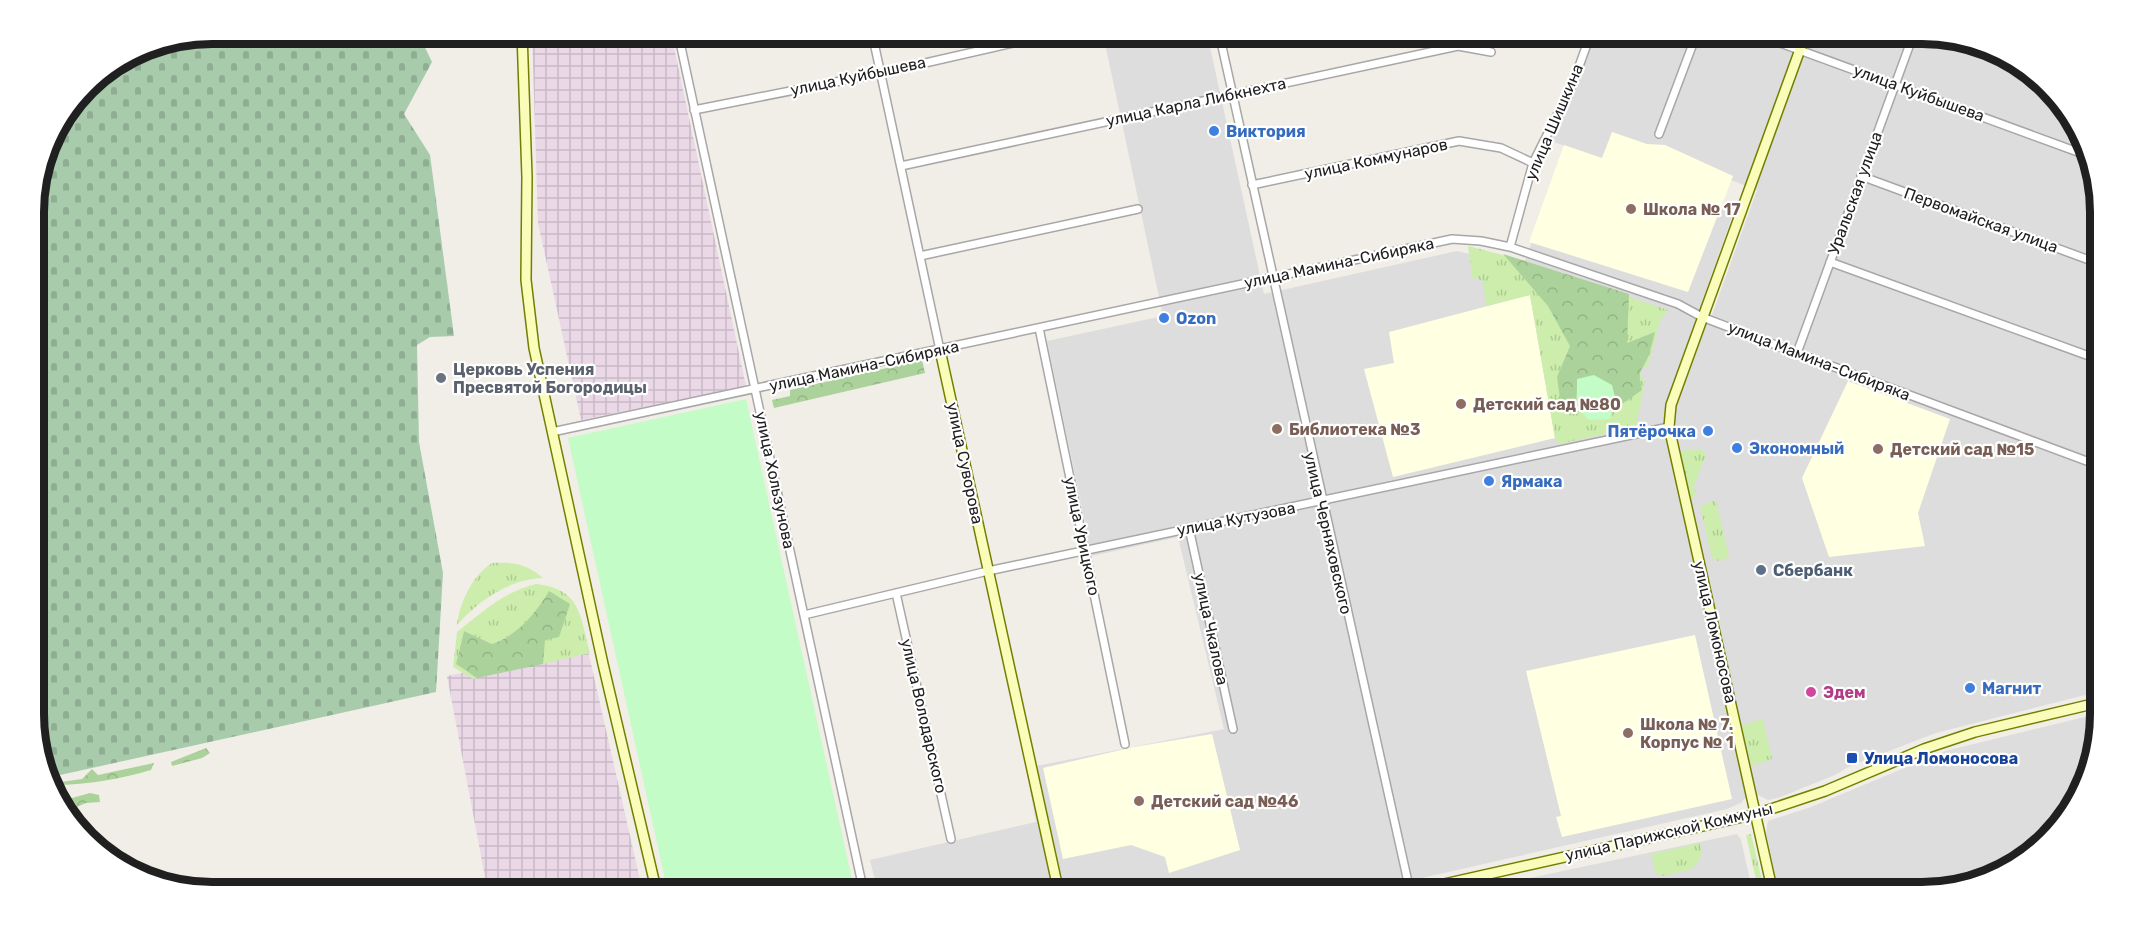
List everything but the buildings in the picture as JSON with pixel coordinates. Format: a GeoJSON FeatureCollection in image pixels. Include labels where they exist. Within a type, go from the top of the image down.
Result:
{"type":"FeatureCollection","features":[{"type":"Feature","properties":{"kind":"main road"},"geometry":{"type":"LineString","coordinates":[[522,44],[527,177],[526,280],[534,348],[654,882]]}},
{"type":"Feature","properties":{"kind":"main road","name":"улица Ломоносова"},"geometry":{"type":"LineString","coordinates":[[1771,882],[1668,427],[1671,405],[1802,44]]}},
{"type":"Feature","properties":{"kind":"main road","name":"улица Суворова"},"geometry":{"type":"LineString","coordinates":[[940,350],[1057,882]]}},
{"type":"Feature","properties":{"kind":"main road","name":"улица Парижской Коммуны"},"geometry":{"type":"LineString","coordinates":[[1452,882],[1756,814],[1825,791],[1924,749],[1975,732],[2091,704]]}},
{"type":"Feature","properties":{"kind":"street","name":"улица Хользунова"},"geometry":{"type":"LineString","coordinates":[[680,44],[862,882]]}},
{"type":"Feature","properties":{"kind":"street","name":"улица Суворова"},"geometry":{"type":"LineString","coordinates":[[874,44],[940,350]]}},
{"type":"Feature","properties":{"kind":"street","name":"улица Куйбышева"},"geometry":{"type":"LineString","coordinates":[[694,110],[881,73],[1009,44]]}},
{"type":"Feature","properties":{"kind":"street","name":"улица Черняховского"},"geometry":{"type":"LineString","coordinates":[[1222,44],[1405,882]]}},
{"type":"Feature","properties":{"kind":"street","name":"улица Шишкина"},"geometry":{"type":"LineString","coordinates":[[1510,247],[1533,163],[1573,83],[1587,44]]}},
{"type":"Feature","properties":{"kind":"street"},"geometry":{"type":"LineString","coordinates":[[1659,134],[1693,44]]}},
{"type":"Feature","properties":{"kind":"street","name":"улица Куйбышева"},"geometry":{"type":"LineString","coordinates":[[1783,44],[2080,153]]}},
{"type":"Feature","properties":{"kind":"street","name":"Уральская улица"},"geometry":{"type":"LineString","coordinates":[[1797,353],[1910,44]]}},
{"type":"Feature","properties":{"kind":"street","name":"улица Карла Либкнехта"},"geometry":{"type":"LineString","coordinates":[[901,166],[1458,46],[1491,52]]}},
{"type":"Feature","properties":{"kind":"street","name":"улица Коммунаров"},"geometry":{"type":"LineString","coordinates":[[1252,185],[1459,141],[1501,148],[1533,163]]}},
{"type":"Feature","properties":{"kind":"street","name":"Первомайская улица"},"geometry":{"type":"LineString","coordinates":[[1861,176],[2091,261]]}},
{"type":"Feature","properties":{"kind":"street"},"geometry":{"type":"LineString","coordinates":[[920,256],[1138,209]]}},
{"type":"Feature","properties":{"kind":"street","name":"улица Мамина-Сибиряка"},"geometry":{"type":"LineString","coordinates":[[552,432],[1452,239],[1481,241],[1510,247],[1678,304],[1702,317],[2091,463]]}},
{"type":"Feature","properties":{"kind":"street"},"geometry":{"type":"LineString","coordinates":[[1830,262],[2091,357]]}},
{"type":"Feature","properties":{"kind":"street","name":"улица Урицкого"},"geometry":{"type":"LineString","coordinates":[[1039,328],[1125,744]]}},
{"type":"Feature","properties":{"kind":"street","name":"улица Кутузова"},"geometry":{"type":"LineString","coordinates":[[804,615],[988,571],[1668,427]]}},
{"type":"Feature","properties":{"kind":"street","name":"улица Чкалова"},"geometry":{"type":"LineString","coordinates":[[1188,528],[1233,729]]}},
{"type":"Feature","properties":{"kind":"street","name":"улица Володарского"},"geometry":{"type":"LineString","coordinates":[[896,593],[951,839]]}},
{"type":"Feature","properties":{"kind":"shaded area"},"geometry":{"type":"Polygon","coordinates":[[[532,44],[673,44],[746,386],[581,420],[538,223],[532,44]]]}},
{"type":"Feature","properties":{"kind":"shaded area"},"geometry":{"type":"Polygon","coordinates":[[[1105,44],[1209,44],[1264,294],[1457,251],[1523,266],[1567,148],[1601,159],[1551,141],[1586,44],[1934,44],[1966,49],[1987,56],[2025,78],[2056,109],[2078,147],[2085,168],[2091,211],[2091,458],[1712,315],[1757,190],[1630,142],[1620,167],[1735,208],[1696,319],[2091,468],[2091,694],[1936,733],[1850,766],[1835,775],[1778,798],[1768,800],[1758,795],[1744,799],[1741,803],[1727,809],[1404,882],[875,882],[870,860],[1036,822],[1026,768],[1224,729],[1178,537],[1092,556],[1047,341],[1163,316],[1105,44]]]}},
{"type":"Feature","properties":{"kind":"shaded area","name":"Школа № 17"},"geometry":{"type":"Polygon","coordinates":[[[1612,132],[1647,144],[1665,145],[1733,176],[1688,292],[1529,242],[1564,145],[1602,158],[1612,132]]]}},
{"type":"Feature","properties":{"kind":"shaded area","name":"Детский сад №80"},"geometry":{"type":"Polygon","coordinates":[[[1530,295],[1555,438],[1393,477],[1364,369],[1394,363],[1389,332],[1530,295]]]}},
{"type":"Feature","properties":{"kind":"shaded area","name":"Детский сад №15"},"geometry":{"type":"Polygon","coordinates":[[[1848,381],[1950,419],[1918,513],[1925,546],[1829,557],[1802,478],[1848,381]]]}},
{"type":"Feature","properties":{"kind":"shaded area","name":"Школа № 7. Корпус № 1"},"geometry":{"type":"Polygon","coordinates":[[[1695,635],[1732,799],[1562,837],[1556,817],[1561,816],[1526,671],[1695,635]]]}},
{"type":"Feature","properties":{"kind":"shaded area"},"geometry":{"type":"Polygon","coordinates":[[[587,646],[641,882],[486,882],[447,676],[587,646]]]}},
{"type":"Feature","properties":{"kind":"shaded area"},"geometry":{"type":"Polygon","coordinates":[[[2091,715],[2082,769],[2068,799],[2041,833],[2007,860],[1966,877],[1934,882],[1777,882],[1766,832],[1768,821],[1811,807],[1945,751],[2091,715]]]}},
{"type":"Feature","properties":{"kind":"shaded area","name":"Детский сад №46"},"geometry":{"type":"Polygon","coordinates":[[[1212,734],[1240,850],[1169,873],[1165,857],[1131,845],[1063,859],[1043,768],[1134,747],[1212,734]]]}},
{"type":"Feature","properties":{"kind":"shaded area"},"geometry":{"type":"Polygon","coordinates":[[[1737,834],[1741,840],[1751,882],[1512,882],[1737,834]]]}},
{"type":"Feature","properties":{"kind":"green space"},"geometry":{"type":"Polygon","coordinates":[[[200,44],[423,44],[432,62],[404,114],[430,155],[454,336],[430,337],[417,345],[419,442],[443,573],[436,692],[55,776],[45,737],[44,715],[45,189],[56,147],[78,109],[101,85],[137,61],[157,52],[200,44]]]}},
{"type":"Feature","properties":{"kind":"green space"},"geometry":{"type":"Polygon","coordinates":[[[1468,246],[1499,254],[1668,310],[1660,321],[1648,366],[1642,368],[1641,378],[1645,381],[1636,427],[1559,444],[1555,438],[1530,295],[1486,306],[1483,281],[1472,277],[1468,246]]]}},
{"type":"Feature","properties":{"kind":"green space"},"geometry":{"type":"Polygon","coordinates":[[[1503,254],[1629,294],[1627,343],[1655,332],[1648,357],[1640,372],[1642,390],[1612,411],[1600,386],[1577,387],[1576,408],[1561,406],[1557,377],[1570,346],[1548,306],[1503,254]]]}},
{"type":"Feature","properties":{"kind":"green space"},"geometry":{"type":"Polygon","coordinates":[[[922,360],[925,373],[774,408],[772,400],[790,396],[790,390],[922,360]]]}},
{"type":"Feature","properties":{"kind":"green space"},"geometry":{"type":"Polygon","coordinates":[[[1594,375],[1612,385],[1615,397],[1610,419],[1589,420],[1577,408],[1577,379],[1594,375]]]}},
{"type":"Feature","properties":{"kind":"green space"},"geometry":{"type":"Polygon","coordinates":[[[746,399],[853,882],[666,882],[568,438],[746,399]]]}},
{"type":"Feature","properties":{"kind":"green space"},"geometry":{"type":"Polygon","coordinates":[[[1684,450],[1703,450],[1706,455],[1693,488],[1697,491],[1693,498],[1689,497],[1680,456],[1684,450]]]}},
{"type":"Feature","properties":{"kind":"green space"},"geometry":{"type":"Polygon","coordinates":[[[1716,500],[1729,557],[1718,561],[1712,558],[1700,506],[1716,500]]]}},
{"type":"Feature","properties":{"kind":"green space"},"geometry":{"type":"Polygon","coordinates":[[[492,563],[519,565],[543,578],[519,582],[496,592],[475,607],[457,625],[468,590],[485,568],[492,563]]]}},
{"type":"Feature","properties":{"kind":"green space"},"geometry":{"type":"Polygon","coordinates":[[[536,584],[551,587],[570,598],[580,616],[590,653],[543,664],[542,649],[550,591],[518,630],[501,640],[492,644],[464,631],[456,664],[477,678],[473,679],[453,667],[457,632],[504,597],[536,584]]]}},
{"type":"Feature","properties":{"kind":"green space"},"geometry":{"type":"Polygon","coordinates":[[[549,591],[570,604],[559,637],[545,640],[543,664],[477,678],[456,664],[464,631],[492,644],[501,640],[525,623],[549,591]]]}},
{"type":"Feature","properties":{"kind":"green space"},"geometry":{"type":"Polygon","coordinates":[[[1763,719],[1772,759],[1752,766],[1742,728],[1743,725],[1763,719]]]}},
{"type":"Feature","properties":{"kind":"green space"},"geometry":{"type":"Polygon","coordinates":[[[206,748],[210,753],[202,758],[172,766],[171,762],[206,748]]]}},
{"type":"Feature","properties":{"kind":"green space"},"geometry":{"type":"Polygon","coordinates":[[[154,763],[151,770],[128,776],[59,785],[61,782],[82,779],[92,769],[98,775],[154,763]]]}},
{"type":"Feature","properties":{"kind":"green space"},"geometry":{"type":"Polygon","coordinates":[[[90,793],[99,795],[100,802],[86,803],[73,809],[66,800],[90,793]]]}},
{"type":"Feature","properties":{"kind":"green space"},"geometry":{"type":"Polygon","coordinates":[[[1751,834],[1762,882],[1757,882],[1746,835],[1751,834]]]}},
{"type":"Feature","properties":{"kind":"green space"},"geometry":{"type":"Polygon","coordinates":[[[1700,843],[1702,856],[1692,869],[1662,876],[1656,874],[1651,854],[1700,843]]]}},
{"type":"Feature","properties":{"kind":"place","name":"Виктория"},"geometry":{"type":"Point","coordinates":[1214,131]}},
{"type":"Feature","properties":{"kind":"place","name":"Школа № 17"},"geometry":{"type":"Point","coordinates":[1631,209]}},
{"type":"Feature","properties":{"kind":"place","name":"Ozon"},"geometry":{"type":"Point","coordinates":[1164,318]}},
{"type":"Feature","properties":{"kind":"place","name":"Церковь Успения Пресвятой Богородицы"},"geometry":{"type":"Point","coordinates":[441,378]}},
{"type":"Feature","properties":{"kind":"place","name":"Детский сад №80"},"geometry":{"type":"Point","coordinates":[1461,404]}},
{"type":"Feature","properties":{"kind":"place","name":"Библиотека №3"},"geometry":{"type":"Point","coordinates":[1277,429]}},
{"type":"Feature","properties":{"kind":"place","name":"Пятёрочка"},"geometry":{"type":"Point","coordinates":[1708,431]}},
{"type":"Feature","properties":{"kind":"place","name":"Экономный"},"geometry":{"type":"Point","coordinates":[1737,448]}},
{"type":"Feature","properties":{"kind":"place","name":"Детский сад №15"},"geometry":{"type":"Point","coordinates":[1878,449]}},
{"type":"Feature","properties":{"kind":"place","name":"Ярмака"},"geometry":{"type":"Point","coordinates":[1489,481]}},
{"type":"Feature","properties":{"kind":"place","name":"Сбербанк"},"geometry":{"type":"Point","coordinates":[1761,570]}},
{"type":"Feature","properties":{"kind":"place","name":"Магнит"},"geometry":{"type":"Point","coordinates":[1970,688]}},
{"type":"Feature","properties":{"kind":"place","name":"Эдем"},"geometry":{"type":"Point","coordinates":[1811,692]}},
{"type":"Feature","properties":{"kind":"place","name":"Школа № 7. Корпус № 1"},"geometry":{"type":"Point","coordinates":[1628,733]}},
{"type":"Feature","properties":{"kind":"place","name":"Улица Ломоносова"},"geometry":{"type":"Point","coordinates":[1852,758]}},
{"type":"Feature","properties":{"kind":"place","name":"Детский сад №46"},"geometry":{"type":"Point","coordinates":[1139,801]}}]}
